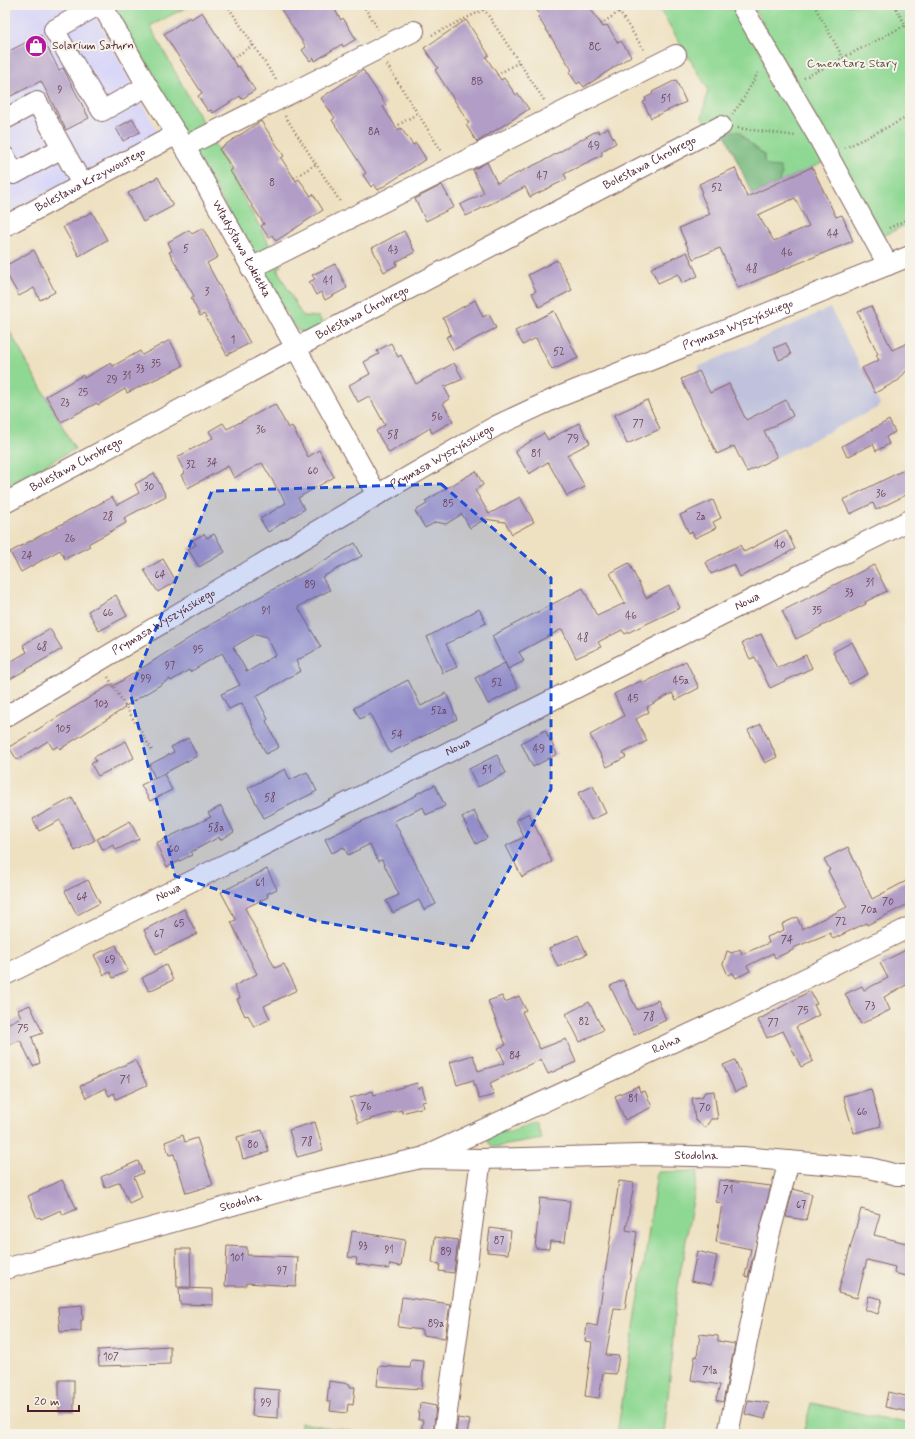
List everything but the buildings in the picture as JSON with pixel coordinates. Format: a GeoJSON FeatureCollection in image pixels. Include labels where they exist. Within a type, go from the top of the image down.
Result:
{"type":"FeatureCollection","features":[{"type":"Feature","properties":{"kind":"street"},"geometry":{"type":"LineString","coordinates":[[98,5],[54,30],[102,111],[147,86]]}},
{"type":"Feature","properties":{"kind":"street","name":"Władysława Łokietka"},"geometry":{"type":"LineString","coordinates":[[102,5],[147,86],[180,140],[296,348],[362,471],[377,495]]}},
{"type":"Feature","properties":{"kind":"street"},"geometry":{"type":"LineString","coordinates":[[741,5],[888,265]]}},
{"type":"Feature","properties":{"kind":"street","name":"Bolesława Krzywoustego"},"geometry":{"type":"LineString","coordinates":[[5,226],[82,184],[414,31]]}},
{"type":"Feature","properties":{"kind":"street"},"geometry":{"type":"LineString","coordinates":[[251,268],[676,55]]}},
{"type":"Feature","properties":{"kind":"street"},"geometry":{"type":"LineString","coordinates":[[5,119],[37,102],[82,184]]}},
{"type":"Feature","properties":{"kind":"street","name":"Bolesława Chrobrego"},"geometry":{"type":"LineString","coordinates":[[5,503],[296,348],[722,126]]}},
{"type":"Feature","properties":{"kind":"street"},"geometry":{"type":"LineString","coordinates":[[5,157],[14,174],[62,148]]}},
{"type":"Feature","properties":{"kind":"street","name":"Prymasa Wyszyńskiego"},"geometry":{"type":"LineString","coordinates":[[5,717],[377,495],[496,426],[556,398],[910,256]]}},
{"type":"Feature","properties":{"kind":"street","name":"Nowa"},"geometry":{"type":"LineString","coordinates":[[5,975],[910,520]]}},
{"type":"Feature","properties":{"kind":"street","name":"Rolna"},"geometry":{"type":"LineString","coordinates":[[421,1158],[729,1016],[910,927]]}},
{"type":"Feature","properties":{"kind":"street","name":"Stodolna"},"geometry":{"type":"LineString","coordinates":[[5,1269],[311,1183],[421,1158],[481,1159],[641,1155],[743,1157],[870,1168],[906,1177]]}},
{"type":"Feature","properties":{"kind":"street"},"geometry":{"type":"LineString","coordinates":[[444,1434],[481,1159]]}},
{"type":"Feature","properties":{"kind":"street"},"geometry":{"type":"LineString","coordinates":[[728,1434],[767,1244],[789,1161]]}},
{"type":"Feature","properties":{"kind":"path"},"geometry":{"type":"LineString","coordinates":[[227,5],[278,82]]}},
{"type":"Feature","properties":{"kind":"path"},"geometry":{"type":"LineString","coordinates":[[333,8],[338,5]]}},
{"type":"Feature","properties":{"kind":"path"},"geometry":{"type":"LineString","coordinates":[[363,5],[380,32]]}},
{"type":"Feature","properties":{"kind":"path"},"geometry":{"type":"LineString","coordinates":[[615,5],[654,66]]}},
{"type":"Feature","properties":{"kind":"path"},"geometry":{"type":"LineString","coordinates":[[814,5],[843,58]]}},
{"type":"Feature","properties":{"kind":"path"},"geometry":{"type":"LineString","coordinates":[[894,5],[910,33]]}},
{"type":"Feature","properties":{"kind":"path"},"geometry":{"type":"LineString","coordinates":[[484,9],[554,116]]}},
{"type":"Feature","properties":{"kind":"path"},"geometry":{"type":"LineString","coordinates":[[601,24],[619,12]]}},
{"type":"Feature","properties":{"kind":"path"},"geometry":{"type":"LineString","coordinates":[[800,80],[910,23]]}},
{"type":"Feature","properties":{"kind":"path"},"geometry":{"type":"LineString","coordinates":[[232,59],[253,45]]}},
{"type":"Feature","properties":{"kind":"path"},"geometry":{"type":"LineString","coordinates":[[722,126],[741,103],[764,63],[765,48]]}},
{"type":"Feature","properties":{"kind":"path"},"geometry":{"type":"LineString","coordinates":[[383,59],[452,167]]}},
{"type":"Feature","properties":{"kind":"path"},"geometry":{"type":"LineString","coordinates":[[497,75],[519,62]]}},
{"type":"Feature","properties":{"kind":"path"},"geometry":{"type":"LineString","coordinates":[[281,110],[351,218]]}},
{"type":"Feature","properties":{"kind":"path"},"geometry":{"type":"LineString","coordinates":[[395,127],[418,114]]}},
{"type":"Feature","properties":{"kind":"path"},"geometry":{"type":"LineString","coordinates":[[840,150],[910,116]]}},
{"type":"Feature","properties":{"kind":"path"},"geometry":{"type":"LineString","coordinates":[[722,126],[795,136],[816,136]]}},
{"type":"Feature","properties":{"kind":"path"},"geometry":{"type":"LineString","coordinates":[[294,178],[316,164]]}},
{"type":"Feature","properties":{"kind":"path"},"geometry":{"type":"LineString","coordinates":[[98,661],[153,752]]}},
{"type":"Feature","properties":{"kind":"highlighted area"},"geometry":{"type":"Polygon","coordinates":[[[441,484],[551,578],[551,789],[468,948],[316,921],[175,876],[130,692],[212,491],[441,484]]]}},
{"type":"Feature","properties":{"kind":"shaded area"},"geometry":{"type":"Polygon","coordinates":[[[19,5],[90,5],[158,133],[5,214],[5,13],[19,5]]]}},
{"type":"Feature","properties":{"kind":"shaded area"},"geometry":{"type":"Polygon","coordinates":[[[830,308],[880,404],[877,408],[747,472],[698,367],[830,308]]]}},
{"type":"Feature","properties":{"kind":"green space"},"geometry":{"type":"Polygon","coordinates":[[[114,5],[191,5],[150,26],[281,266],[277,269],[300,312],[304,316],[319,317],[324,326],[313,331],[306,332],[295,328],[147,68],[114,5]]]}},
{"type":"Feature","properties":{"kind":"green space"},"geometry":{"type":"Polygon","coordinates":[[[657,5],[734,5],[824,162],[778,183],[782,174],[768,166],[764,162],[764,155],[740,133],[733,131],[715,140],[702,118],[708,89],[657,5]]]}},
{"type":"Feature","properties":{"kind":"green space","name":"Cmentarz Stary"},"geometry":{"type":"Polygon","coordinates":[[[752,5],[910,5],[910,223],[883,236],[752,5]]]}},
{"type":"Feature","properties":{"kind":"green space"},"geometry":{"type":"Polygon","coordinates":[[[733,131],[740,132],[744,138],[764,155],[764,162],[768,166],[780,167],[782,174],[778,183],[752,194],[725,134],[733,131]]]}},
{"type":"Feature","properties":{"kind":"green space"},"geometry":{"type":"Polygon","coordinates":[[[5,323],[75,449],[5,487],[5,425],[8,423],[5,417],[5,323]]]}},
{"type":"Feature","properties":{"kind":"green space"},"geometry":{"type":"Polygon","coordinates":[[[536,1122],[542,1139],[495,1147],[488,1142],[489,1138],[500,1131],[510,1131],[536,1122]]]}},
{"type":"Feature","properties":{"kind":"green space"},"geometry":{"type":"Polygon","coordinates":[[[698,1171],[675,1304],[671,1368],[664,1434],[617,1434],[657,1172],[698,1171]]]}},
{"type":"Feature","properties":{"kind":"green space"},"geometry":{"type":"Polygon","coordinates":[[[811,1403],[910,1424],[910,1434],[803,1434],[811,1403]]]}},
{"type":"Feature","properties":{"kind":"green space"},"geometry":{"type":"Polygon","coordinates":[[[301,1423],[352,1431],[352,1434],[300,1434],[301,1423]]]}},
{"type":"Feature","properties":{"kind":"place","name":"Solarium Saturn"},"geometry":{"type":"Point","coordinates":[36,46]}}]}
